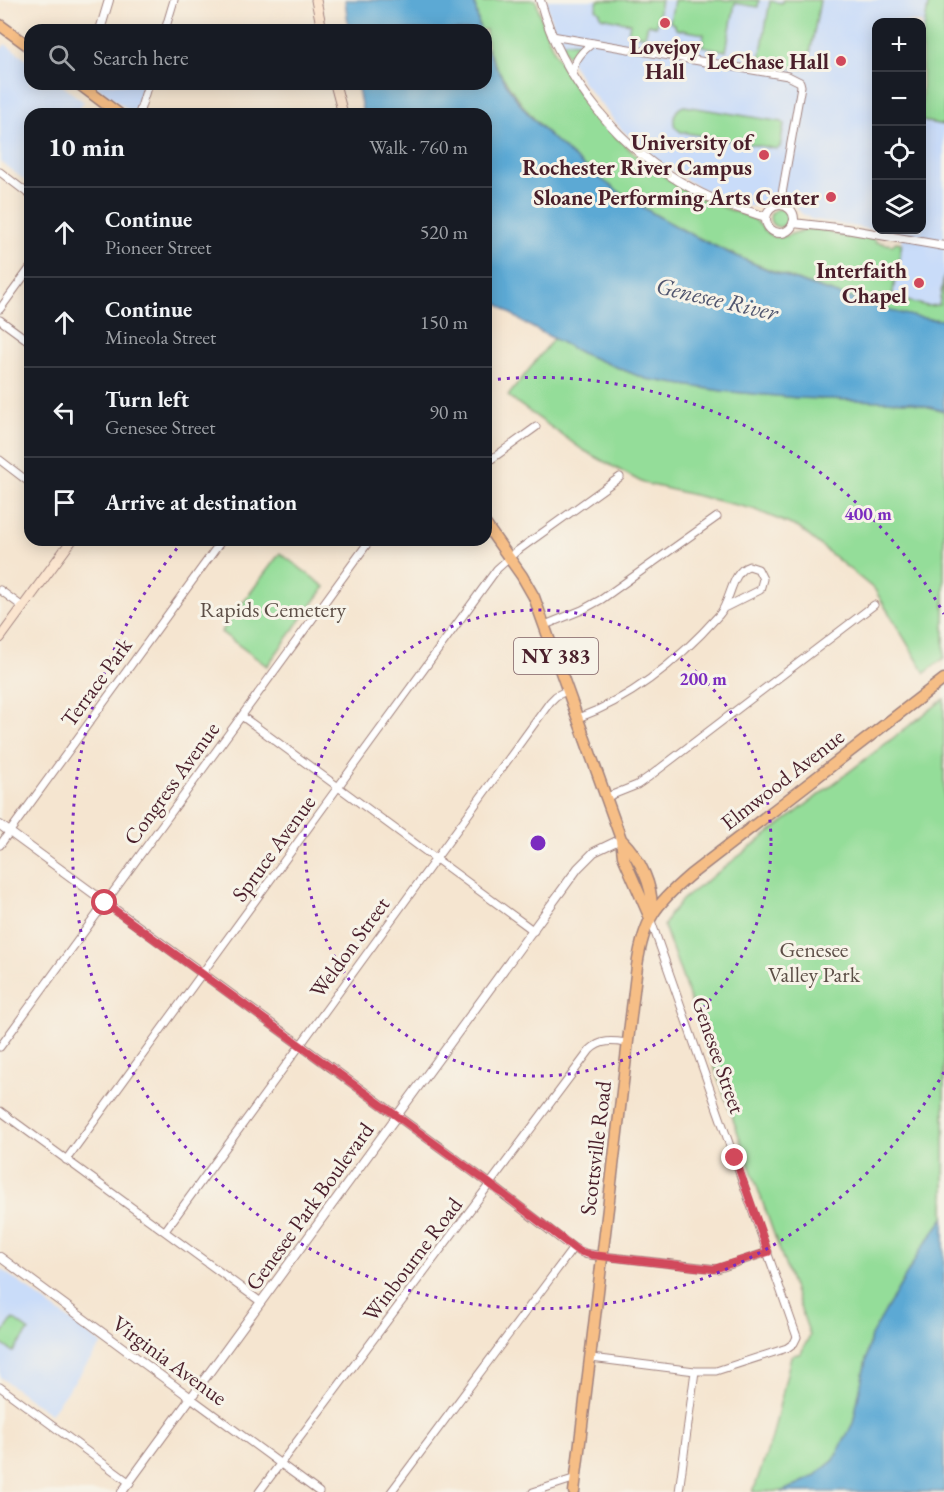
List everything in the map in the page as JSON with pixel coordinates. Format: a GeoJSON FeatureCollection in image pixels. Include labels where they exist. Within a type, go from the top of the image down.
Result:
{"type":"FeatureCollection","features":[{"type":"Feature","properties":{"kind":"main road"},"geometry":{"type":"LineString","coordinates":[[316,0],[321,24]]}},
{"type":"Feature","properties":{"kind":"main road"},"geometry":{"type":"LineString","coordinates":[[1,29],[24,43]]}},
{"type":"Feature","properties":{"kind":"main road"},"geometry":{"type":"LineString","coordinates":[[88,90],[110,108]]}},
{"type":"Feature","properties":{"kind":"main road"},"geometry":{"type":"LineString","coordinates":[[337,90],[341,108]]}},
{"type":"Feature","properties":{"kind":"main road","name":"Genesee Street"},"geometry":{"type":"LineString","coordinates":[[492,533],[531,590],[607,797],[621,839],[623,856],[650,918]]}},
{"type":"Feature","properties":{"kind":"main road"},"geometry":{"type":"LineString","coordinates":[[0,638],[68,546]]}},
{"type":"Feature","properties":{"kind":"main road","name":"Elmwood Avenue"},"geometry":{"type":"LineString","coordinates":[[650,918],[662,901],[690,875],[944,679]]}},
{"type":"Feature","properties":{"kind":"main road","name":"Scottsville Road"},"geometry":{"type":"LineString","coordinates":[[574,1492],[627,1043],[639,956],[650,918]]}},
{"type":"Feature","properties":{"kind":"street"},"geometry":{"type":"LineString","coordinates":[[102,24],[109,0]]}},
{"type":"Feature","properties":{"kind":"street"},"geometry":{"type":"LineString","coordinates":[[167,24],[174,0]]}},
{"type":"Feature","properties":{"kind":"street"},"geometry":{"type":"LineString","coordinates":[[540,0],[552,36],[572,74],[599,112],[617,132],[659,167],[704,195],[766,217]]}},
{"type":"Feature","properties":{"kind":"street"},"geometry":{"type":"LineString","coordinates":[[552,36],[788,76],[800,82],[780,205]]}},
{"type":"Feature","properties":{"kind":"street"},"geometry":{"type":"LineString","coordinates":[[572,74],[575,60],[594,43]]}},
{"type":"Feature","properties":{"kind":"street"},"geometry":{"type":"LineString","coordinates":[[141,108],[146,90]]}},
{"type":"Feature","properties":{"kind":"street"},"geometry":{"type":"LineString","coordinates":[[0,172],[24,190]]}},
{"type":"Feature","properties":{"kind":"street"},"geometry":{"type":"LineString","coordinates":[[780,205],[790,210],[793,223],[784,232],[775,232],[768,226],[766,217],[770,209],[780,205]]}},
{"type":"Feature","properties":{"kind":"street"},"geometry":{"type":"LineString","coordinates":[[793,223],[846,229],[944,246]]}},
{"type":"Feature","properties":{"kind":"street"},"geometry":{"type":"LineString","coordinates":[[0,309],[24,276]]}},
{"type":"Feature","properties":{"kind":"street"},"geometry":{"type":"LineString","coordinates":[[0,320],[24,338]]}},
{"type":"Feature","properties":{"kind":"street"},"geometry":{"type":"LineString","coordinates":[[492,459],[536,427]]}},
{"type":"Feature","properties":{"kind":"street"},"geometry":{"type":"LineString","coordinates":[[0,460],[24,478]]}},
{"type":"Feature","properties":{"kind":"street","name":"Spruce Avenue"},"geometry":{"type":"LineString","coordinates":[[66,1160],[491,578],[509,557],[620,477]]}},
{"type":"Feature","properties":{"kind":"street"},"geometry":{"type":"LineString","coordinates":[[545,625],[602,599],[717,517]]}},
{"type":"Feature","properties":{"kind":"street","name":"Terrace Park"},"geometry":{"type":"LineString","coordinates":[[0,845],[218,546]]}},
{"type":"Feature","properties":{"kind":"street","name":"Congress Avenue"},"geometry":{"type":"LineString","coordinates":[[0,1047],[366,546]]}},
{"type":"Feature","properties":{"kind":"street"},"geometry":{"type":"LineString","coordinates":[[578,718],[615,703],[641,686],[696,639],[726,607],[760,590],[763,579],[758,569],[749,566],[738,572],[726,607]]}},
{"type":"Feature","properties":{"kind":"street"},"geometry":{"type":"LineString","coordinates":[[0,590],[23,607]]}},
{"type":"Feature","properties":{"kind":"street"},"geometry":{"type":"LineString","coordinates":[[607,797],[637,785],[650,776],[874,604]]}},
{"type":"Feature","properties":{"kind":"street","name":"Weldon Street"},"geometry":{"type":"LineString","coordinates":[[165,1231],[550,702],[568,690]]}},
{"type":"Feature","properties":{"kind":"street"},"geometry":{"type":"LineString","coordinates":[[243,717],[534,931]]}},
{"type":"Feature","properties":{"kind":"street"},"geometry":{"type":"LineString","coordinates":[[0,825],[490,1184],[573,1248],[586,1254],[717,1269],[768,1252]]}},
{"type":"Feature","properties":{"kind":"street","name":"Genesee Park Boulevard"},"geometry":{"type":"LineString","coordinates":[[122,1492],[588,857],[600,848],[621,839]]}},
{"type":"Feature","properties":{"kind":"street","name":"Genesee Street"},"geometry":{"type":"LineString","coordinates":[[650,918],[796,1331],[796,1341],[787,1348],[729,1369],[695,1371]]}},
{"type":"Feature","properties":{"kind":"street","name":"Winbourne Road"},"geometry":{"type":"LineString","coordinates":[[259,1492],[594,1046],[606,1041],[627,1043]]}},
{"type":"Feature","properties":{"kind":"street"},"geometry":{"type":"LineString","coordinates":[[0,1112],[261,1302]]}},
{"type":"Feature","properties":{"kind":"street"},"geometry":{"type":"LineString","coordinates":[[391,1492],[573,1248]]}},
{"type":"Feature","properties":{"kind":"street","name":"Virginia Avenue"},"geometry":{"type":"LineString","coordinates":[[0,1257],[319,1492]]}},
{"type":"Feature","properties":{"kind":"street"},"geometry":{"type":"LineString","coordinates":[[591,1358],[695,1371],[679,1492]]}},
{"type":"Feature","properties":{"kind":"street"},"geometry":{"type":"LineString","coordinates":[[0,1387],[130,1483]]}},
{"type":"Feature","properties":{"kind":"street"},"geometry":{"type":"LineString","coordinates":[[533,1492],[576,1478]]}},
{"type":"Feature","properties":{"kind":"shaded area","name":"University of Rochester River Campus"},"geometry":{"type":"Polygon","coordinates":[[[545,0],[944,0],[944,276],[939,305],[927,306],[892,297],[903,235],[897,234],[926,234],[926,18],[872,18],[872,230],[811,219],[801,213],[794,204],[772,199],[759,206],[744,206],[698,187],[663,165],[622,130],[584,84],[562,46],[545,0]]]}},
{"type":"Feature","properties":{"kind":"shaded area"},"geometry":{"type":"Polygon","coordinates":[[[5,44],[24,57],[24,90],[68,90],[84,102],[80,108],[24,108],[24,179],[0,162],[0,51],[5,44]]]}},
{"type":"Feature","properties":{"kind":"shaded area"},"geometry":{"type":"Polygon","coordinates":[[[101,90],[142,90],[136,108],[126,108],[101,90]]]}},
{"type":"Feature","properties":{"kind":"shaded area"},"geometry":{"type":"Polygon","coordinates":[[[0,1268],[102,1344],[50,1414],[0,1377],[0,1268]]]}},
{"type":"Feature","properties":{"kind":"green space"},"geometry":{"type":"Polygon","coordinates":[[[474,0],[483,0],[484,3],[493,0],[536,0],[546,32],[577,90],[597,116],[645,162],[672,182],[701,198],[751,218],[772,236],[781,237],[813,229],[859,239],[863,236],[874,239],[876,242],[892,245],[896,242],[902,243],[892,297],[927,306],[939,305],[944,276],[944,320],[920,318],[886,309],[805,283],[757,264],[708,243],[615,189],[573,157],[537,122],[507,83],[492,58],[492,24],[479,24],[474,0]]]}},
{"type":"Feature","properties":{"kind":"green space"},"geometry":{"type":"Polygon","coordinates":[[[598,0],[661,0],[656,26],[648,24],[645,36],[628,33],[630,23],[601,17],[600,12],[596,9],[598,0]]]}},
{"type":"Feature","properties":{"kind":"green space"},"geometry":{"type":"Polygon","coordinates":[[[674,0],[759,0],[758,7],[735,3],[726,51],[702,46],[704,34],[676,29],[675,25],[670,22],[674,0]]]}},
{"type":"Feature","properties":{"kind":"green space"},"geometry":{"type":"Polygon","coordinates":[[[783,0],[820,0],[808,65],[804,69],[759,64],[770,1],[782,3],[783,0]]]}},
{"type":"Feature","properties":{"kind":"green space"},"geometry":{"type":"Polygon","coordinates":[[[929,0],[944,0],[944,125],[926,122],[926,18],[929,0]]]}},
{"type":"Feature","properties":{"kind":"green space"},"geometry":{"type":"Polygon","coordinates":[[[565,42],[579,43],[571,56],[567,55],[562,46],[565,42]]]}},
{"type":"Feature","properties":{"kind":"green space"},"geometry":{"type":"Polygon","coordinates":[[[684,106],[782,122],[784,124],[780,147],[777,149],[681,132],[675,127],[674,117],[678,109],[684,106]]]}},
{"type":"Feature","properties":{"kind":"green space"},"geometry":{"type":"Polygon","coordinates":[[[779,209],[785,212],[788,218],[785,224],[779,227],[773,224],[770,218],[773,212],[779,209]]]}},
{"type":"Feature","properties":{"kind":"green space"},"geometry":{"type":"Polygon","coordinates":[[[554,338],[581,353],[646,379],[722,391],[798,398],[910,402],[944,411],[944,658],[925,673],[875,590],[799,528],[753,509],[643,483],[583,450],[508,396],[554,338]]]}},
{"type":"Feature","properties":{"kind":"green space","name":"Rapids Cemetery"},"geometry":{"type":"Polygon","coordinates":[[[280,553],[325,587],[267,666],[221,632],[280,553]]]}},
{"type":"Feature","properties":{"kind":"green space","name":"Genesee Valley Park"},"geometry":{"type":"Polygon","coordinates":[[[944,699],[944,1218],[920,1251],[871,1336],[853,1423],[834,1460],[813,1477],[784,1491],[753,1492],[772,1438],[791,1356],[801,1353],[810,1335],[664,926],[670,914],[683,899],[944,699]]]}},
{"type":"Feature","properties":{"kind":"green space"},"geometry":{"type":"Polygon","coordinates":[[[13,1319],[29,1331],[13,1352],[0,1343],[0,1337],[13,1319]]]}},
{"type":"Feature","properties":{"kind":"water"},"geometry":{"type":"Polygon","coordinates":[[[345,0],[474,0],[479,24],[348,24],[345,0]]]}},
{"type":"Feature","properties":{"kind":"water","name":"Genesee River"},"geometry":{"type":"Polygon","coordinates":[[[492,58],[519,103],[565,150],[601,179],[678,228],[720,249],[804,283],[907,315],[944,320],[944,411],[910,402],[798,398],[722,391],[646,379],[581,353],[524,323],[492,299],[492,108],[362,108],[358,90],[492,90],[492,58]]]}},
{"type":"Feature","properties":{"kind":"water"},"geometry":{"type":"Polygon","coordinates":[[[944,1218],[944,1492],[781,1492],[813,1477],[834,1460],[853,1423],[871,1336],[920,1251],[944,1218]]]}},
{"type":"Feature","properties":{"kind":"place","name":"Lovejoy Hall"},"geometry":{"type":"Point","coordinates":[665,23]}},
{"type":"Feature","properties":{"kind":"place","name":"LeChase Hall"},"geometry":{"type":"Point","coordinates":[841,61]}},
{"type":"Feature","properties":{"kind":"place","name":"University of Rochester River Campus"},"geometry":{"type":"Point","coordinates":[764,155]}},
{"type":"Feature","properties":{"kind":"place","name":"Sloane Performing Arts Center"},"geometry":{"type":"Point","coordinates":[831,197]}},
{"type":"Feature","properties":{"kind":"place","name":"Interfaith Chapel"},"geometry":{"type":"Point","coordinates":[919,283]}},
{"type":"Feature","properties":{"kind":"route"},"geometry":{"type":"LineString","coordinates":[[105,903],[582,1253],[722,1269],[768,1252],[735,1158]]}}]}
